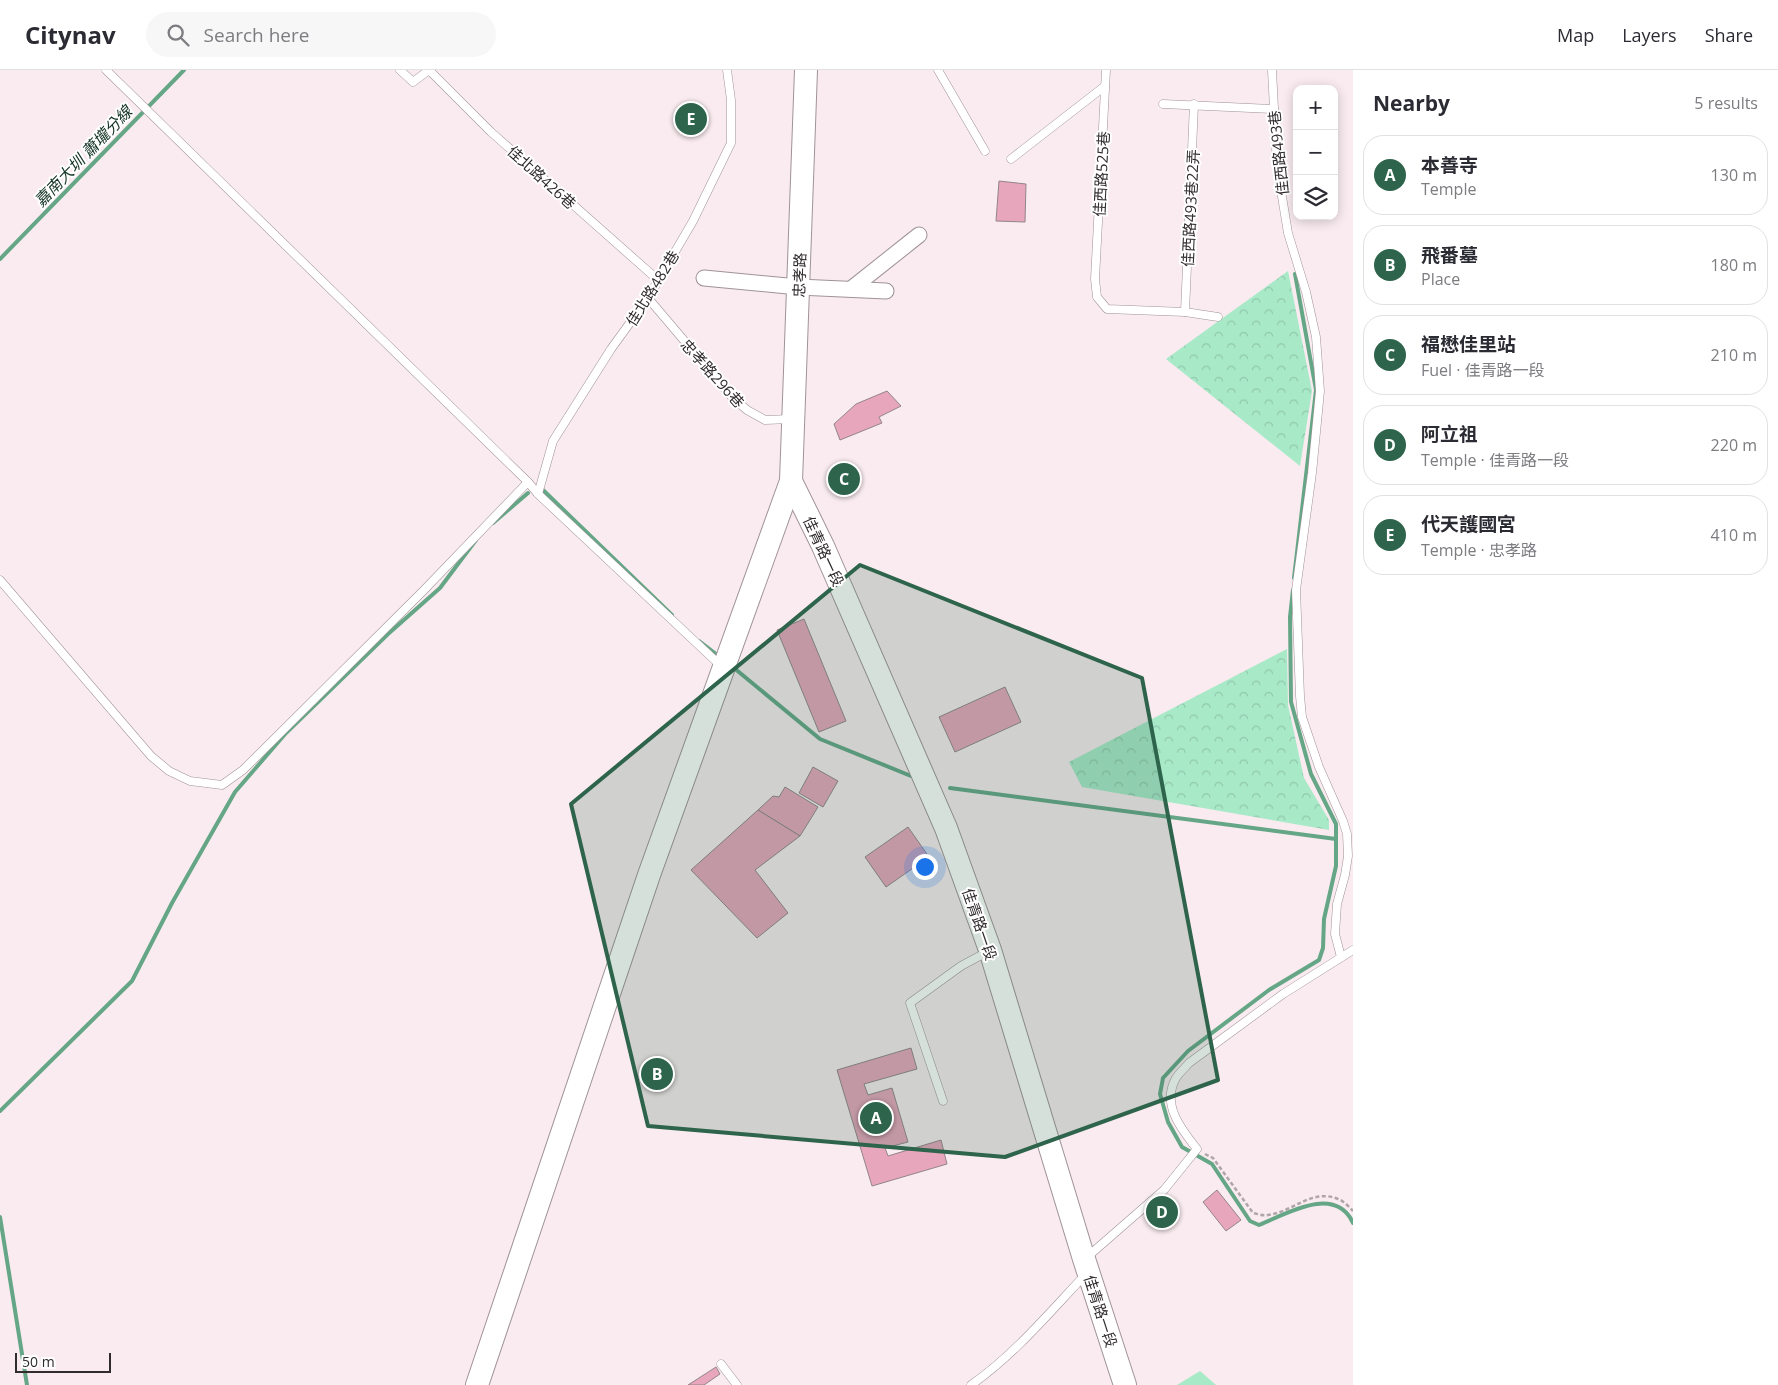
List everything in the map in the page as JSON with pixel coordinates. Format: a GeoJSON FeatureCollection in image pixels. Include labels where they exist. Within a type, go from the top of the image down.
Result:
{"type":"FeatureCollection","features":[{"type":"Feature","properties":{"kind":"street","name":"忠孝路"},"geometry":{"type":"LineString","coordinates":[[791,481],[806,70]]}},
{"type":"Feature","properties":{"kind":"street"},"geometry":{"type":"LineString","coordinates":[[851,289],[919,235]]}},
{"type":"Feature","properties":{"kind":"street"},"geometry":{"type":"LineString","coordinates":[[704,278],[798,287],[886,291]]}},
{"type":"Feature","properties":{"kind":"street"},"geometry":{"type":"LineString","coordinates":[[477,1385],[646,884],[791,481]]}},
{"type":"Feature","properties":{"kind":"street","name":"佳青路一段"},"geometry":{"type":"LineString","coordinates":[[791,481],[822,546],[946,828],[990,950],[1086,1266],[1125,1385]]}},
{"type":"Feature","properties":{"kind":"lane"},"geometry":{"type":"LineString","coordinates":[[106,70],[528,482],[538,494],[723,668]]}},
{"type":"Feature","properties":{"kind":"lane"},"geometry":{"type":"LineString","coordinates":[[400,70],[413,82],[429,70]]}},
{"type":"Feature","properties":{"kind":"lane","name":"佳北路426巷"},"geometry":{"type":"LineString","coordinates":[[429,70],[491,132],[658,280]]}},
{"type":"Feature","properties":{"kind":"lane","name":"佳北路482巷"},"geometry":{"type":"LineString","coordinates":[[538,494],[553,441],[611,349],[648,298],[693,221],[731,143],[731,100],[727,70]]}},
{"type":"Feature","properties":{"kind":"lane"},"geometry":{"type":"LineString","coordinates":[[938,70],[985,150]]}},
{"type":"Feature","properties":{"kind":"lane","name":"佳西路525巷"},"geometry":{"type":"LineString","coordinates":[[1106,70],[1096,297],[1107,308],[1185,312],[1218,317]]}},
{"type":"Feature","properties":{"kind":"lane","name":"佳西路493巷"},"geometry":{"type":"LineString","coordinates":[[1272,70],[1277,166],[1288,233],[1306,292],[1316,337],[1320,391],[1312,473],[1296,590],[1300,696],[1305,725],[1319,767],[1347,834],[1346,865],[1337,904],[1335,934],[1341,957]]}},
{"type":"Feature","properties":{"kind":"lane"},"geometry":{"type":"LineString","coordinates":[[1011,159],[1105,86]]}},
{"type":"Feature","properties":{"kind":"lane"},"geometry":{"type":"LineString","coordinates":[[1163,104],[1274,109]]}},
{"type":"Feature","properties":{"kind":"lane","name":"佳西路493巷22弄"},"geometry":{"type":"LineString","coordinates":[[1185,312],[1194,104]]}},
{"type":"Feature","properties":{"kind":"lane","name":"忠孝路296巷"},"geometry":{"type":"LineString","coordinates":[[648,298],[732,397],[747,410],[765,420],[793,419]]}},
{"type":"Feature","properties":{"kind":"lane"},"geometry":{"type":"LineString","coordinates":[[0,580],[151,756],[169,771],[190,782],[222,785],[243,770],[424,590],[528,482]]}},
{"type":"Feature","properties":{"kind":"lane"},"geometry":{"type":"LineString","coordinates":[[943,1101],[910,1002],[960,966],[990,950]]}},
{"type":"Feature","properties":{"kind":"lane"},"geometry":{"type":"LineString","coordinates":[[971,1385],[988,1374],[1013,1350],[1086,1266],[1164,1190],[1197,1149],[1173,1114],[1169,1094],[1176,1077],[1189,1063],[1283,994],[1353,950]]}},
{"type":"Feature","properties":{"kind":"lane"},"geometry":{"type":"LineString","coordinates":[[720,1364],[737,1385]]}},
{"type":"Feature","properties":{"kind":"path"},"geometry":{"type":"LineString","coordinates":[[1197,1149],[1213,1158],[1253,1213],[1266,1216],[1281,1212],[1306,1199],[1323,1196],[1340,1199],[1353,1211]]}},
{"type":"Feature","properties":{"kind":"highlighted area"},"geometry":{"type":"Polygon","coordinates":[[[860,565],[1142,678],[1218,1080],[1005,1157],[648,1126],[571,804],[860,565]]]}},
{"type":"Feature","properties":{"kind":"green space"},"geometry":{"type":"Polygon","coordinates":[[[1288,271],[1312,391],[1300,466],[1166,359],[1288,271]]]}},
{"type":"Feature","properties":{"kind":"green space"},"geometry":{"type":"Polygon","coordinates":[[[1287,649],[1288,705],[1304,778],[1329,820],[1329,830],[1082,787],[1069,762],[1287,649]]]}},
{"type":"Feature","properties":{"kind":"green space"},"geometry":{"type":"Polygon","coordinates":[[[1200,1371],[1216,1385],[1177,1385],[1200,1371]]]}},
{"type":"Feature","properties":{"kind":"building"},"geometry":{"type":"Polygon","coordinates":[[[999,181],[1026,184],[1025,222],[996,221],[999,181]]]}},
{"type":"Feature","properties":{"kind":"building"},"geometry":{"type":"Polygon","coordinates":[[[887,391],[901,406],[879,417],[882,423],[840,440],[834,424],[856,404],[887,391]]]}},
{"type":"Feature","properties":{"kind":"building"},"geometry":{"type":"Polygon","coordinates":[[[804,619],[846,721],[819,732],[777,630],[804,619]]]}},
{"type":"Feature","properties":{"kind":"building"},"geometry":{"type":"Polygon","coordinates":[[[1005,687],[1021,722],[955,752],[939,717],[1005,687]]]}},
{"type":"Feature","properties":{"kind":"building"},"geometry":{"type":"Polygon","coordinates":[[[813,767],[838,781],[823,807],[799,793],[813,767]]]}},
{"type":"Feature","properties":{"kind":"building"},"geometry":{"type":"Polygon","coordinates":[[[785,787],[818,807],[800,836],[758,810],[773,796],[779,797],[785,787]]]}},
{"type":"Feature","properties":{"kind":"building"},"geometry":{"type":"Polygon","coordinates":[[[758,810],[800,836],[755,870],[788,913],[757,938],[691,870],[758,810]]]}},
{"type":"Feature","properties":{"kind":"building"},"geometry":{"type":"Polygon","coordinates":[[[908,827],[929,857],[886,887],[865,857],[908,827]]]}},
{"type":"Feature","properties":{"kind":"building"},"geometry":{"type":"Polygon","coordinates":[[[911,1048],[917,1069],[864,1084],[868,1095],[892,1088],[908,1142],[885,1148],[888,1156],[941,1140],[947,1164],[872,1186],[837,1070],[911,1048]]]}},
{"type":"Feature","properties":{"kind":"building"},"geometry":{"type":"Polygon","coordinates":[[[1217,1190],[1241,1220],[1226,1231],[1203,1202],[1217,1190]]]}},
{"type":"Feature","properties":{"kind":"building"},"geometry":{"type":"Polygon","coordinates":[[[1159,1204],[1167,1206],[1165,1219],[1156,1217],[1159,1204]]]}},
{"type":"Feature","properties":{"kind":"building"},"geometry":{"type":"Polygon","coordinates":[[[716,1367],[720,1374],[704,1385],[688,1385],[716,1367]]]}},
{"type":"Feature","properties":{"kind":"waterway","name":"嘉南大圳 蕭壠分線"},"geometry":{"type":"LineString","coordinates":[[0,259],[184,70]]}},
{"type":"Feature","properties":{"kind":"waterway"},"geometry":{"type":"LineString","coordinates":[[1294,578],[1316,390],[1295,274]]}},
{"type":"Feature","properties":{"kind":"waterway"},"geometry":{"type":"LineString","coordinates":[[543,490],[672,615]]}},
{"type":"Feature","properties":{"kind":"waterway"},"geometry":{"type":"LineString","coordinates":[[493,523],[528,493]]}},
{"type":"Feature","properties":{"kind":"waterway"},"geometry":{"type":"LineString","coordinates":[[0,1111],[132,981],[172,903],[235,792],[286,733],[388,634],[440,588],[476,540]]}},
{"type":"Feature","properties":{"kind":"waterway"},"geometry":{"type":"LineString","coordinates":[[1293,590],[1290,617],[1291,702],[1311,774],[1336,824],[1336,866],[1324,919],[1323,948],[1319,960],[1269,990],[1188,1051],[1163,1078],[1160,1094],[1168,1122],[1182,1147],[1212,1164],[1250,1221],[1259,1225],[1296,1209],[1322,1204],[1335,1205],[1345,1211],[1353,1223]]}},
{"type":"Feature","properties":{"kind":"waterway"},"geometry":{"type":"LineString","coordinates":[[699,641],[716,654]]}},
{"type":"Feature","properties":{"kind":"waterway"},"geometry":{"type":"LineString","coordinates":[[734,668],[820,739],[911,776]]}},
{"type":"Feature","properties":{"kind":"waterway"},"geometry":{"type":"LineString","coordinates":[[950,788],[1336,839]]}},
{"type":"Feature","properties":{"kind":"waterway"},"geometry":{"type":"LineString","coordinates":[[0,1217],[27,1385]]}},
{"type":"Feature","properties":{"kind":"place","name":"代天護國宮"},"geometry":{"type":"Point","coordinates":[691,119]}},
{"type":"Feature","properties":{"kind":"place","name":"福懋佳里站"},"geometry":{"type":"Point","coordinates":[844,479]}},
{"type":"Feature","properties":{"kind":"place","name":"飛番墓"},"geometry":{"type":"Point","coordinates":[657,1074]}},
{"type":"Feature","properties":{"kind":"place","name":"本善寺"},"geometry":{"type":"Point","coordinates":[876,1118]}},
{"type":"Feature","properties":{"kind":"place","name":"阿立祖"},"geometry":{"type":"Point","coordinates":[1162,1212]}}]}
